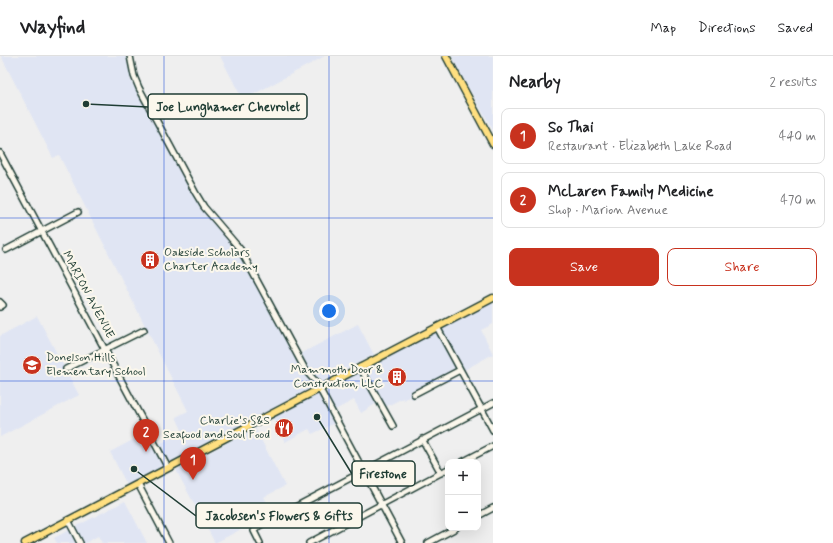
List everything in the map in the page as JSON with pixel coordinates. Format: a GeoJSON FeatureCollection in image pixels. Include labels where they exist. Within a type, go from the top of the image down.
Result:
{"type":"FeatureCollection","features":[{"type":"Feature","properties":{"kind":"main road"},"geometry":{"type":"LineString","coordinates":[[446,56],[493,144]]}},
{"type":"Feature","properties":{"kind":"main road"},"geometry":{"type":"LineString","coordinates":[[25,543],[34,541],[68,520],[437,327],[492,300]]}},
{"type":"Feature","properties":{"kind":"street"},"geometry":{"type":"LineString","coordinates":[[130,56],[139,88],[195,192],[204,207],[240,249],[306,371],[319,389],[402,543]]}},
{"type":"Feature","properties":{"kind":"street","name":"MARION AVENUE"},"geometry":{"type":"LineString","coordinates":[[0,153],[168,468]]}},
{"type":"Feature","properties":{"kind":"street"},"geometry":{"type":"LineString","coordinates":[[6,250],[78,212]]}},
{"type":"Feature","properties":{"kind":"street"},"geometry":{"type":"LineString","coordinates":[[0,302],[3,305],[0,307]]}},
{"type":"Feature","properties":{"kind":"street"},"geometry":{"type":"LineString","coordinates":[[437,327],[493,430]]}},
{"type":"Feature","properties":{"kind":"street"},"geometry":{"type":"LineString","coordinates":[[66,369],[144,330]]}},
{"type":"Feature","properties":{"kind":"street"},"geometry":{"type":"LineString","coordinates":[[360,367],[393,426]]}},
{"type":"Feature","properties":{"kind":"street"},"geometry":{"type":"LineString","coordinates":[[414,394],[460,370]]}},
{"type":"Feature","properties":{"kind":"street"},"geometry":{"type":"LineString","coordinates":[[260,543],[254,531],[259,526],[493,403]]}},
{"type":"Feature","properties":{"kind":"street"},"geometry":{"type":"LineString","coordinates":[[422,439],[441,473]]}},
{"type":"Feature","properties":{"kind":"street"},"geometry":{"type":"LineString","coordinates":[[468,459],[493,446]]}},
{"type":"Feature","properties":{"kind":"street"},"geometry":{"type":"LineString","coordinates":[[309,543],[445,471]]}},
{"type":"Feature","properties":{"kind":"street"},"geometry":{"type":"LineString","coordinates":[[138,484],[169,543]]}},
{"type":"Feature","properties":{"kind":"street"},"geometry":{"type":"LineString","coordinates":[[481,514],[493,508]]}},
{"type":"Feature","properties":{"kind":"street"},"geometry":{"type":"LineString","coordinates":[[68,520],[80,543]]}},
{"type":"Feature","properties":{"kind":"street"},"geometry":{"type":"LineString","coordinates":[[428,543],[450,531]]}},
{"type":"Feature","properties":{"kind":"shaded area"},"geometry":{"type":"Polygon","coordinates":[[[1,56],[126,56],[131,81],[195,199],[237,249],[294,357],[358,324],[374,355],[339,372],[127,485],[110,452],[148,432],[155,446],[183,432],[176,417],[188,411],[59,155],[53,158],[1,56]]]}},
{"type":"Feature","properties":{"kind":"shaded area"},"geometry":{"type":"Polygon","coordinates":[[[220,56],[325,56],[243,100],[220,56]]]}},
{"type":"Feature","properties":{"kind":"shaded area"},"geometry":{"type":"Polygon","coordinates":[[[452,56],[493,56],[493,130],[465,82],[452,56]]]}},
{"type":"Feature","properties":{"kind":"shaded area"},"geometry":{"type":"Polygon","coordinates":[[[493,302],[493,324],[481,330],[493,354],[412,399],[410,396],[404,400],[403,398],[381,409],[377,403],[361,413],[354,400],[335,410],[340,419],[333,424],[312,434],[309,429],[285,442],[273,418],[493,302]]]}},
{"type":"Feature","properties":{"kind":"shaded area","name":"Donelson Hills Elementary School"},"geometry":{"type":"Polygon","coordinates":[[[37,316],[79,395],[0,437],[0,336],[37,316]]]}},
{"type":"Feature","properties":{"kind":"shaded area"},"geometry":{"type":"Polygon","coordinates":[[[255,428],[285,486],[264,497],[272,513],[215,543],[176,470],[255,428]]]}},
{"type":"Feature","properties":{"kind":"shaded area"},"geometry":{"type":"Polygon","coordinates":[[[125,501],[147,543],[102,543],[98,536],[85,543],[57,543],[54,538],[125,501]]]}},
{"type":"Feature","properties":{"kind":"place","name":"Joe Lunghamer Chevrolet"},"geometry":{"type":"Point","coordinates":[86,104]}},
{"type":"Feature","properties":{"kind":"place","name":"Oakside Scholars Charter Academy"},"geometry":{"type":"Point","coordinates":[150,260]}},
{"type":"Feature","properties":{"kind":"place","name":"Donelson Hills Elementary School"},"geometry":{"type":"Point","coordinates":[32,365]}},
{"type":"Feature","properties":{"kind":"place","name":"Mammoth Door & Construction, LLC"},"geometry":{"type":"Point","coordinates":[397,377]}},
{"type":"Feature","properties":{"kind":"place","name":"Firestone"},"geometry":{"type":"Point","coordinates":[317,417]}},
{"type":"Feature","properties":{"kind":"place","name":"Charlie's S&S Seafood and Soul Food"},"geometry":{"type":"Point","coordinates":[284,428]}},
{"type":"Feature","properties":{"kind":"place","name":"McLaren Family Medicine"},"geometry":{"type":"Point","coordinates":[146,452]}},
{"type":"Feature","properties":{"kind":"place","name":"Jacobsen's Flowers & Gifts"},"geometry":{"type":"Point","coordinates":[134,469]}},
{"type":"Feature","properties":{"kind":"place","name":"So Thai"},"geometry":{"type":"Point","coordinates":[193,480]}}]}
